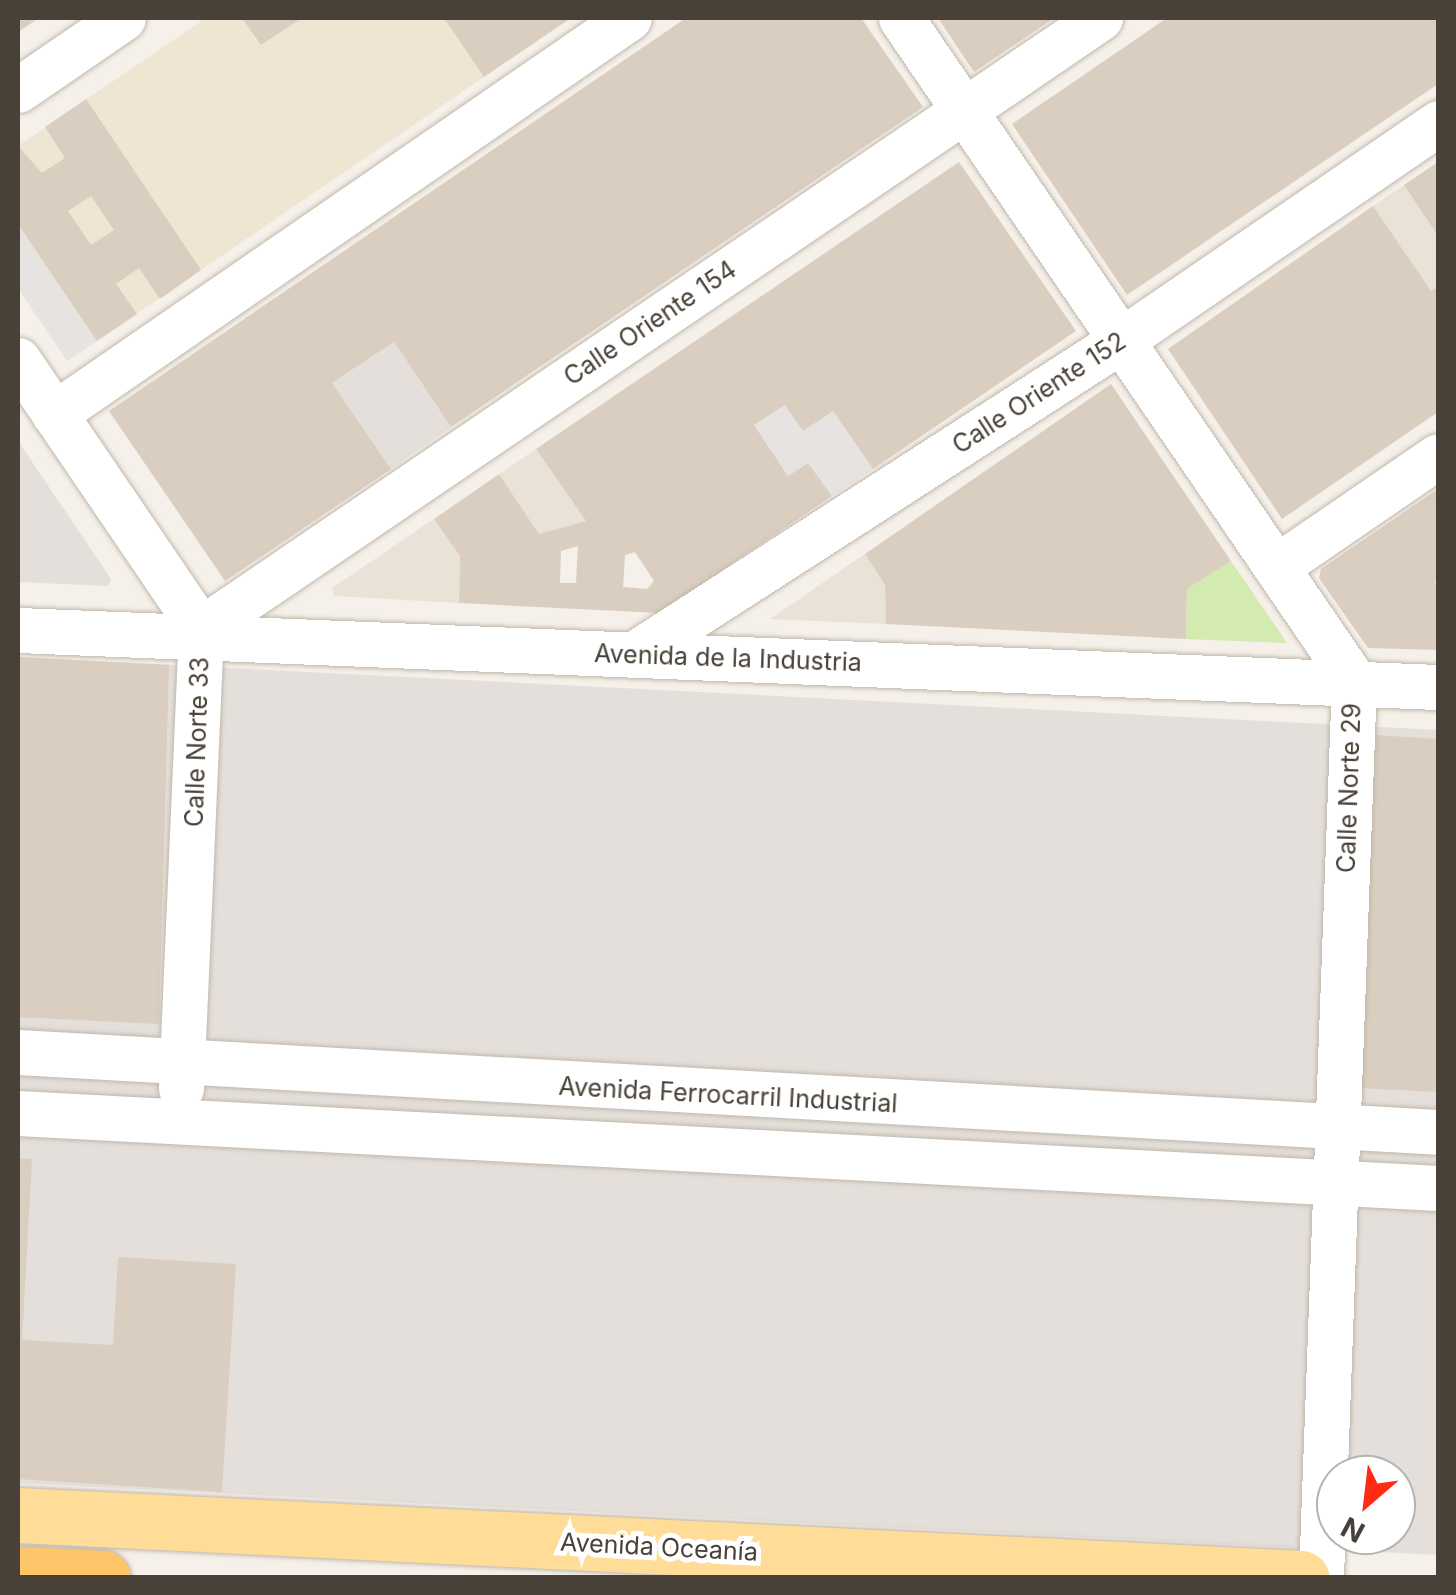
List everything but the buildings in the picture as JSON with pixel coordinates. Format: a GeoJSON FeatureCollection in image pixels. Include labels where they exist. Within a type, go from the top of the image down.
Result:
{"type":"FeatureCollection","features":[{"type":"Feature","properties":{"kind":"highway"},"geometry":{"type":"LineString","coordinates":[[23,1573],[103,1578]]}},
{"type":"Feature","properties":{"kind":"main road","name":"Avenida Oceanía"},"geometry":{"type":"LineString","coordinates":[[18,1516],[1301,1578]]}},
{"type":"Feature","properties":{"kind":"street"},"geometry":{"type":"LineString","coordinates":[[18,90],[123,18]]}},
{"type":"Feature","properties":{"kind":"street"},"geometry":{"type":"LineString","coordinates":[[54,414],[629,18]]}},
{"type":"Feature","properties":{"kind":"street","name":"Calle Norte 29"},"geometry":{"type":"LineString","coordinates":[[901,18],[1354,681],[1320,1578]]}},
{"type":"Feature","properties":{"kind":"street","name":"Calle Oriente 154"},"geometry":{"type":"LineString","coordinates":[[201,635],[1100,18]]}},
{"type":"Feature","properties":{"kind":"street","name":"Calle Oriente 152"},"geometry":{"type":"LineString","coordinates":[[634,654],[1120,341],[1438,123]]}},
{"type":"Feature","properties":{"kind":"street","name":"Calle Norte 33"},"geometry":{"type":"LineString","coordinates":[[18,360],[201,635],[179,1121]]}},
{"type":"Feature","properties":{"kind":"street"},"geometry":{"type":"LineString","coordinates":[[1276,567],[1438,456]]}},
{"type":"Feature","properties":{"kind":"street","name":"Avenida de la Industria"},"geometry":{"type":"LineString","coordinates":[[18,630],[1438,687]]}},
{"type":"Feature","properties":{"kind":"street","name":"Avenida Ferrocarril Industrial"},"geometry":{"type":"LineString","coordinates":[[18,1052],[183,1059],[609,1090],[1438,1132]]}},
{"type":"Feature","properties":{"kind":"street"},"geometry":{"type":"LineString","coordinates":[[609,1090],[609,1144]]}},
{"type":"Feature","properties":{"kind":"street"},"geometry":{"type":"LineString","coordinates":[[18,1113],[1438,1188]]}},
{"type":"Feature","properties":{"kind":"shaded area"},"geometry":{"type":"Polygon","coordinates":[[[206,18],[444,18],[484,77],[67,361],[18,288],[18,146],[206,18]]]}},
{"type":"Feature","properties":{"kind":"shaded area"},"geometry":{"type":"Polygon","coordinates":[[[1404,185],[1438,236],[1438,287],[1431,292],[1373,206],[1404,185]]]}},
{"type":"Feature","properties":{"kind":"shaded area"},"geometry":{"type":"Polygon","coordinates":[[[18,224],[97,341],[67,361],[18,288],[18,224]]]}},
{"type":"Feature","properties":{"kind":"shaded area"},"geometry":{"type":"Polygon","coordinates":[[[394,342],[451,427],[391,469],[332,383],[394,342]]]}},
{"type":"Feature","properties":{"kind":"shaded area"},"geometry":{"type":"Polygon","coordinates":[[[785,405],[833,411],[873,469],[832,496],[808,463],[788,476],[754,425],[785,405]]]}},
{"type":"Feature","properties":{"kind":"shaded area"},"geometry":{"type":"Polygon","coordinates":[[[18,441],[111,579],[108,586],[18,582],[18,441]]]}},
{"type":"Feature","properties":{"kind":"shaded area"},"geometry":{"type":"Polygon","coordinates":[[[536,449],[586,521],[539,534],[499,474],[536,449]]]}},
{"type":"Feature","properties":{"kind":"shaded area"},"geometry":{"type":"Polygon","coordinates":[[[434,519],[460,556],[459,603],[334,596],[332,588],[434,519]]]}},
{"type":"Feature","properties":{"kind":"shaded area"},"geometry":{"type":"Polygon","coordinates":[[[865,554],[885,585],[886,624],[770,619],[865,554]]]}},
{"type":"Feature","properties":{"kind":"shaded area"},"geometry":{"type":"Polygon","coordinates":[[[18,657],[1438,730],[1438,1555],[1416,1554],[1416,1455],[1316,1455],[1316,1549],[18,1483],[18,657]]]}},
{"type":"Feature","properties":{"kind":"green space"},"geometry":{"type":"Polygon","coordinates":[[[1231,561],[1287,643],[1186,639],[1187,589],[1231,561]]]}}]}
